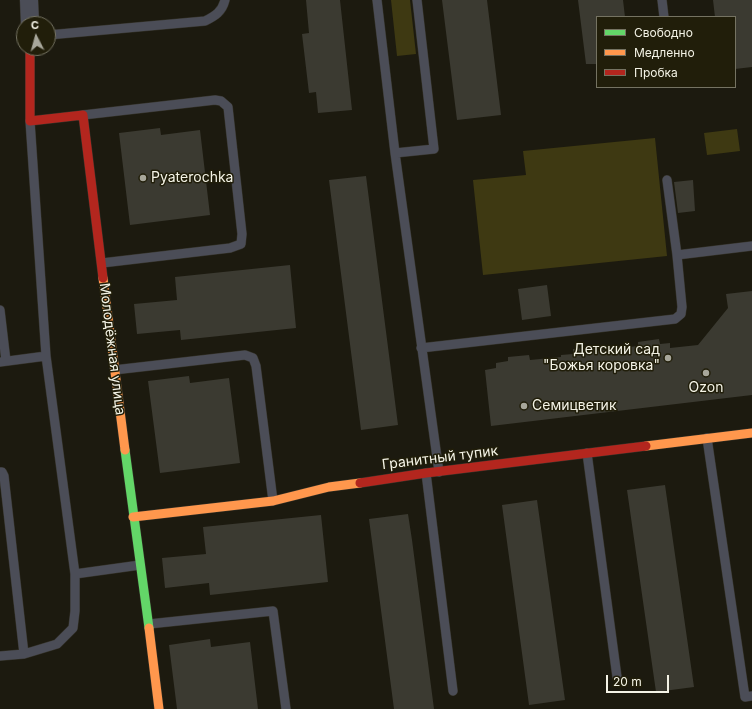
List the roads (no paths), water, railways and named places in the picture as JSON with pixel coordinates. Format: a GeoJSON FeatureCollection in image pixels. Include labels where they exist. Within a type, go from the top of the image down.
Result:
{"type":"FeatureCollection","features":[{"type":"Feature","properties":{"kind":"street"},"geometry":{"type":"LineString","coordinates":[[29,0],[30,16]]}},
{"type":"Feature","properties":{"kind":"street"},"geometry":{"type":"LineString","coordinates":[[30,56],[30,121],[83,115]]}},
{"type":"Feature","properties":{"kind":"street","name":"Молодёжная улица"},"geometry":{"type":"LineString","coordinates":[[83,115],[114,370],[133,517],[149,624],[159,709]]}},
{"type":"Feature","properties":{"kind":"street","name":"Гранитный тупик"},"geometry":{"type":"LineString","coordinates":[[133,517],[273,501],[329,487],[426,473],[752,433]]}},
{"type":"Feature","properties":{"kind":"lane"},"geometry":{"type":"LineString","coordinates":[[56,34],[205,21],[216,15],[224,7],[226,0]]}},
{"type":"Feature","properties":{"kind":"lane"},"geometry":{"type":"LineString","coordinates":[[377,0],[395,153],[439,472]]}},
{"type":"Feature","properties":{"kind":"lane"},"geometry":{"type":"LineString","coordinates":[[395,153],[434,149],[417,0]]}},
{"type":"Feature","properties":{"kind":"lane"},"geometry":{"type":"LineString","coordinates":[[662,0],[664,16]]}},
{"type":"Feature","properties":{"kind":"lane"},"geometry":{"type":"LineString","coordinates":[[83,115],[215,100],[221,100],[228,107],[242,234],[241,244],[230,248],[102,263]]}},
{"type":"Feature","properties":{"kind":"lane"},"geometry":{"type":"LineString","coordinates":[[0,656],[24,654],[57,644],[73,628],[75,611],[75,574],[46,356],[30,121]]}},
{"type":"Feature","properties":{"kind":"lane"},"geometry":{"type":"LineString","coordinates":[[421,348],[674,319],[681,314],[682,307],[667,180]]}},
{"type":"Feature","properties":{"kind":"lane"},"geometry":{"type":"LineString","coordinates":[[676,256],[752,246]]}},
{"type":"Feature","properties":{"kind":"lane"},"geometry":{"type":"LineString","coordinates":[[0,310],[3,362],[46,356]]}},
{"type":"Feature","properties":{"kind":"lane"},"geometry":{"type":"LineString","coordinates":[[114,370],[245,355],[253,358],[256,366],[273,501]]}},
{"type":"Feature","properties":{"kind":"lane"},"geometry":{"type":"LineString","coordinates":[[707,438],[744,697],[752,696]]}},
{"type":"Feature","properties":{"kind":"lane"},"geometry":{"type":"LineString","coordinates":[[587,453],[617,677]]}},
{"type":"Feature","properties":{"kind":"lane"},"geometry":{"type":"LineString","coordinates":[[0,472],[2,472],[4,476],[24,654]]}},
{"type":"Feature","properties":{"kind":"lane"},"geometry":{"type":"LineString","coordinates":[[426,473],[453,691]]}},
{"type":"Feature","properties":{"kind":"lane"},"geometry":{"type":"LineString","coordinates":[[75,574],[140,565]]}},
{"type":"Feature","properties":{"kind":"lane"},"geometry":{"type":"LineString","coordinates":[[149,624],[273,611],[286,709]]}},
{"type":"Feature","properties":{"kind":"place","name":"Pyaterochka"},"geometry":{"type":"Point","coordinates":[143,178]}},
{"type":"Feature","properties":{"kind":"place","name":"Детский сад \"Божья коровка\""},"geometry":{"type":"Point","coordinates":[668,358]}},
{"type":"Feature","properties":{"kind":"place","name":"Ozon"},"geometry":{"type":"Point","coordinates":[706,373]}},
{"type":"Feature","properties":{"kind":"place","name":"Семицветик"},"geometry":{"type":"Point","coordinates":[524,406]}}]}
